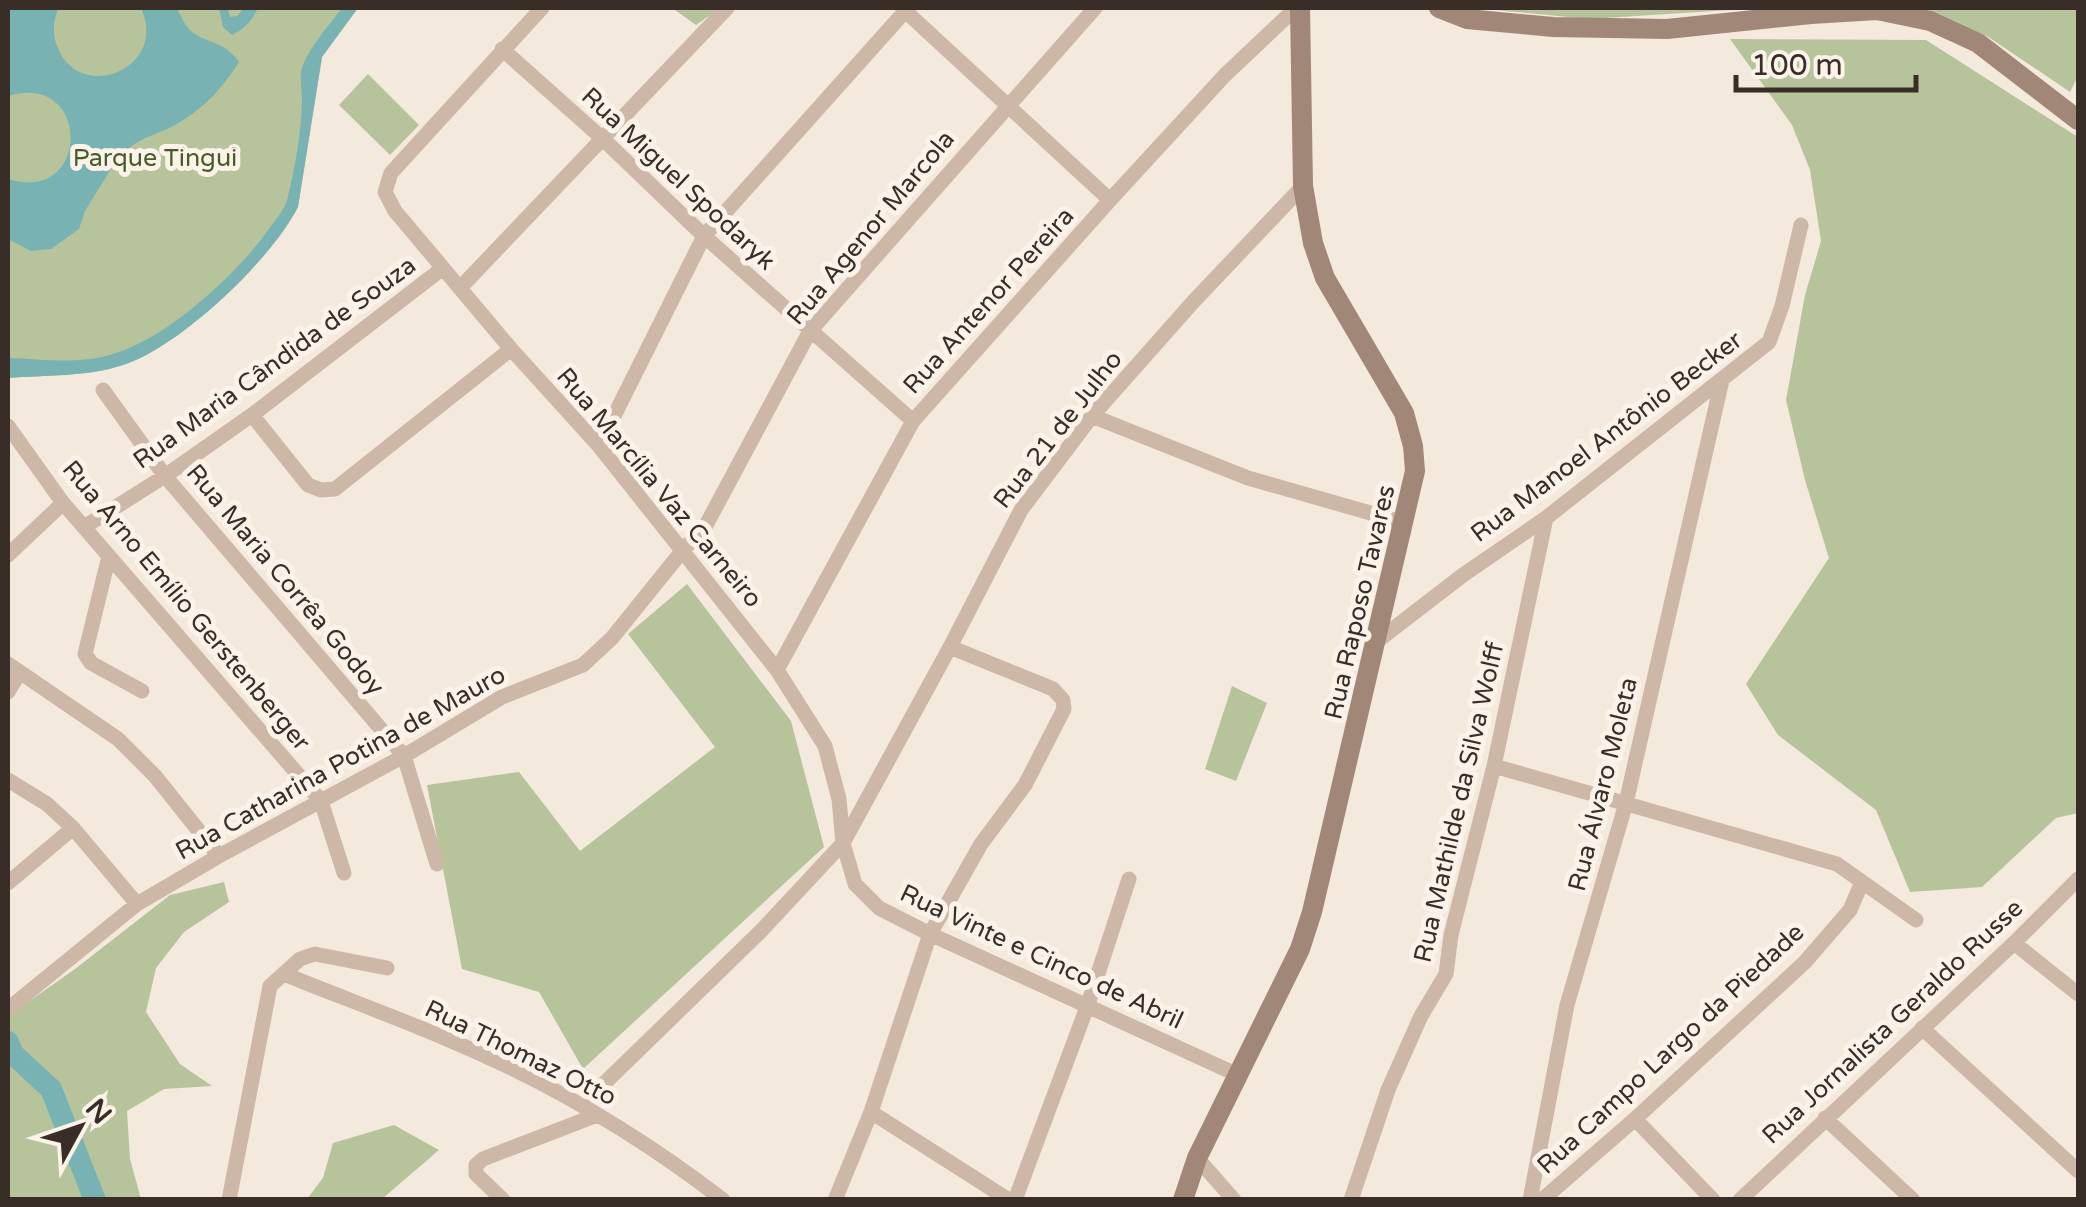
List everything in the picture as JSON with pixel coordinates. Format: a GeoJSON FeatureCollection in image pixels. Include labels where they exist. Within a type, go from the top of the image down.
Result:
{"type":"FeatureCollection","features":[{"type":"Feature","properties":{"kind":"main road","name":"Rua Raposo Tavares"},"geometry":{"type":"LineString","coordinates":[[1183,1200],[1198,1158],[1300,948],[1312,912],[1415,471],[1404,413],[1325,278],[1313,243],[1303,186],[1298,8]]}},
{"type":"Feature","properties":{"kind":"main road"},"geometry":{"type":"LineString","coordinates":[[1439,8],[1467,19],[1553,27],[1666,29],[1878,10],[1930,22],[1978,43],[2078,120]]}},
{"type":"Feature","properties":{"kind":"street"},"geometry":{"type":"LineString","coordinates":[[502,49],[542,8]]}},
{"type":"Feature","properties":{"kind":"street"},"geometry":{"type":"LineString","coordinates":[[460,288],[728,8]]}},
{"type":"Feature","properties":{"kind":"street"},"geometry":{"type":"LineString","coordinates":[[598,446],[704,236],[905,8],[1110,200]]}},
{"type":"Feature","properties":{"kind":"street","name":"Rua Agenor Marcola"},"geometry":{"type":"LineString","coordinates":[[683,550],[705,527],[810,332],[1094,8]]}},
{"type":"Feature","properties":{"kind":"street","name":"Rua Antenor Pereira"},"geometry":{"type":"LineString","coordinates":[[777,670],[913,421],[1225,75],[1298,8]]}},
{"type":"Feature","properties":{"kind":"street","name":"Rua Miguel Spodaryk"},"geometry":{"type":"LineString","coordinates":[[502,49],[810,332],[913,421]]}},
{"type":"Feature","properties":{"kind":"street","name":"Rua Marcília Vaz Carneiro"},"geometry":{"type":"LineString","coordinates":[[502,49],[391,173],[385,192],[395,211],[598,446],[777,670],[826,746],[839,799],[845,851]]}},
{"type":"Feature","properties":{"kind":"street","name":"Rua 21 de Julho"},"geometry":{"type":"LineString","coordinates":[[845,851],[1021,510],[1092,416],[1303,186]]}},
{"type":"Feature","properties":{"kind":"street","name":"Rua Manoel Antônio Becker"},"geometry":{"type":"LineString","coordinates":[[1376,642],[1463,574],[1546,518],[1770,342],[1801,224]]}},
{"type":"Feature","properties":{"kind":"street","name":"Rua Maria Cândida de Souza"},"geometry":{"type":"LineString","coordinates":[[84,526],[165,476],[252,414],[443,268]]}},
{"type":"Feature","properties":{"kind":"street"},"geometry":{"type":"LineString","coordinates":[[252,414],[308,485],[321,490],[335,489],[511,348]]}},
{"type":"Feature","properties":{"kind":"street","name":"Rua Álvaro Moleta"},"geometry":{"type":"LineString","coordinates":[[1530,1200],[1567,1005],[1626,803],[1722,380]]}},
{"type":"Feature","properties":{"kind":"street","name":"Rua Maria Corrêa Godoy"},"geometry":{"type":"LineString","coordinates":[[103,390],[165,476],[404,756],[437,864]]}},
{"type":"Feature","properties":{"kind":"street"},"geometry":{"type":"LineString","coordinates":[[1092,416],[1248,478],[1402,522]]}},
{"type":"Feature","properties":{"kind":"street","name":"Rua Arno Emílio Gerstenberger"},"geometry":{"type":"LineString","coordinates":[[8,426],[63,503],[321,801],[344,873]]}},
{"type":"Feature","properties":{"kind":"street"},"geometry":{"type":"LineString","coordinates":[[8,554],[63,503]]}},
{"type":"Feature","properties":{"kind":"street","name":"Rua Mathilde da Silva Wolff"},"geometry":{"type":"LineString","coordinates":[[1351,1200],[1388,1090],[1421,1016],[1446,974],[1451,935],[1494,766],[1546,518]]}},
{"type":"Feature","properties":{"kind":"street","name":"Rua Catharina Potina de Mauro"},"geometry":{"type":"LineString","coordinates":[[8,1009],[137,904],[502,697],[584,666],[612,638],[683,550]]}},
{"type":"Feature","properties":{"kind":"street"},"geometry":{"type":"LineString","coordinates":[[109,556],[85,654],[91,663],[142,691]]}},
{"type":"Feature","properties":{"kind":"street"},"geometry":{"type":"LineString","coordinates":[[1385,599],[1408,610],[1420,607]]}},
{"type":"Feature","properties":{"kind":"street"},"geometry":{"type":"LineString","coordinates":[[835,1200],[871,1112],[930,934],[981,844],[1025,785],[1064,709],[1063,700],[1053,690],[950,647]]}},
{"type":"Feature","properties":{"kind":"street"},"geometry":{"type":"LineString","coordinates":[[8,692],[14,668],[118,739],[155,776],[219,856]]}},
{"type":"Feature","properties":{"kind":"street"},"geometry":{"type":"LineString","coordinates":[[1494,766],[1837,864],[1916,920]]}},
{"type":"Feature","properties":{"kind":"street"},"geometry":{"type":"LineString","coordinates":[[8,780],[47,804],[72,828],[137,904]]}},
{"type":"Feature","properties":{"kind":"street"},"geometry":{"type":"LineString","coordinates":[[8,882],[72,828]]}},
{"type":"Feature","properties":{"kind":"street"},"geometry":{"type":"LineString","coordinates":[[582,1105],[845,851]]}},
{"type":"Feature","properties":{"kind":"street","name":"Rua Vinte e Cinco de Abril"},"geometry":{"type":"LineString","coordinates":[[845,851],[854,884],[879,908],[1238,1075]]}},
{"type":"Feature","properties":{"kind":"street"},"geometry":{"type":"LineString","coordinates":[[871,1112],[1012,1200],[1087,1007],[1128,878]]}},
{"type":"Feature","properties":{"kind":"street","name":"Rua Jornalista Geraldo Russe"},"geometry":{"type":"LineString","coordinates":[[1740,1200],[2078,879]]}},
{"type":"Feature","properties":{"kind":"street","name":"Rua Campo Largo da Piedade"},"geometry":{"type":"LineString","coordinates":[[1542,1200],[1636,1119],[1805,962],[1850,910],[1862,882]]}},
{"type":"Feature","properties":{"kind":"street"},"geometry":{"type":"LineString","coordinates":[[2014,943],[2078,994]]}},
{"type":"Feature","properties":{"kind":"street"},"geometry":{"type":"LineString","coordinates":[[228,1200],[270,986],[300,959],[316,954],[387,968]]}},
{"type":"Feature","properties":{"kind":"street","name":"Rua Thomaz Otto"},"geometry":{"type":"LineString","coordinates":[[284,974],[450,1040],[582,1105],[682,1168],[723,1200]]}},
{"type":"Feature","properties":{"kind":"street"},"geometry":{"type":"LineString","coordinates":[[1922,1028],[2078,1171]]}},
{"type":"Feature","properties":{"kind":"street"},"geometry":{"type":"LineString","coordinates":[[502,1200],[476,1174],[476,1165],[597,1115]]}},
{"type":"Feature","properties":{"kind":"street"},"geometry":{"type":"LineString","coordinates":[[1825,1118],[1914,1200]]}},
{"type":"Feature","properties":{"kind":"street"},"geometry":{"type":"LineString","coordinates":[[1636,1119],[1712,1200]]}},
{"type":"Feature","properties":{"kind":"street"},"geometry":{"type":"LineString","coordinates":[[1198,1158],[1234,1200]]}},
{"type":"Feature","properties":{"kind":"green space","name":"Parque Tingui"},"geometry":{"type":"Polygon","coordinates":[[[8,8],[358,8],[322,57],[298,207],[285,228],[246,276],[196,321],[171,340],[123,365],[81,374],[8,378],[8,8]]]}},
{"type":"Feature","properties":{"kind":"green space"},"geometry":{"type":"Polygon","coordinates":[[[672,8],[720,8],[696,25],[672,8]]]}},
{"type":"Feature","properties":{"kind":"green space"},"geometry":{"type":"Polygon","coordinates":[[[1475,8],[1761,8],[1590,19],[1475,8]]]}},
{"type":"Feature","properties":{"kind":"green space"},"geometry":{"type":"Polygon","coordinates":[[[1915,8],[2078,8],[2078,76],[2070,92],[1987,36],[1915,8]]]}},
{"type":"Feature","properties":{"kind":"green space"},"geometry":{"type":"Polygon","coordinates":[[[1730,39],[1926,40],[2078,137],[2078,813],[2056,818],[1982,887],[1910,892],[1876,810],[1778,735],[1746,684],[1829,558],[1786,400],[1805,295],[1821,241],[1810,170],[1792,125],[1730,39]]]}},
{"type":"Feature","properties":{"kind":"green space"},"geometry":{"type":"Polygon","coordinates":[[[368,74],[419,125],[390,155],[339,105],[368,74]]]}},
{"type":"Feature","properties":{"kind":"green space"},"geometry":{"type":"Polygon","coordinates":[[[687,584],[791,721],[824,847],[583,1069],[539,992],[462,969],[427,785],[519,772],[580,851],[715,747],[628,634],[687,584]]]}},
{"type":"Feature","properties":{"kind":"green space"},"geometry":{"type":"Polygon","coordinates":[[[1232,686],[1267,703],[1236,781],[1205,769],[1232,686]]]}},
{"type":"Feature","properties":{"kind":"green space"},"geometry":{"type":"Polygon","coordinates":[[[224,882],[229,902],[184,932],[156,968],[146,1012],[180,1064],[212,1086],[164,1089],[127,1111],[130,1159],[141,1199],[8,1199],[8,1016],[170,895],[224,882]]]}},
{"type":"Feature","properties":{"kind":"green space"},"geometry":{"type":"Polygon","coordinates":[[[394,1125],[439,1150],[382,1199],[307,1199],[323,1178],[333,1143],[394,1125]]]}},
{"type":"Feature","properties":{"kind":"water"},"geometry":{"type":"Polygon","coordinates":[[[8,8],[59,8],[54,27],[57,46],[68,64],[83,74],[101,76],[118,72],[133,62],[143,48],[146,30],[141,8],[177,8],[190,30],[227,49],[239,62],[196,111],[138,142],[116,161],[85,211],[79,229],[51,249],[31,251],[8,239],[8,179],[35,182],[55,173],[67,158],[71,138],[67,118],[55,102],[36,93],[8,96],[8,8]]]}},
{"type":"Feature","properties":{"kind":"water"},"geometry":{"type":"Polygon","coordinates":[[[219,8],[228,8],[230,17],[244,8],[258,8],[248,24],[232,35],[223,27],[219,8]]]}},
{"type":"Feature","properties":{"kind":"water"},"geometry":{"type":"Polygon","coordinates":[[[342,8],[358,8],[322,57],[298,207],[246,276],[171,340],[123,365],[95,372],[8,378],[8,358],[82,360],[128,349],[175,322],[240,264],[286,204],[299,139],[303,64],[342,8]]]}},
{"type":"Feature","properties":{"kind":"waterway"},"geometry":{"type":"LineString","coordinates":[[8,1042],[13,1054],[51,1089],[95,1200]]}}]}
